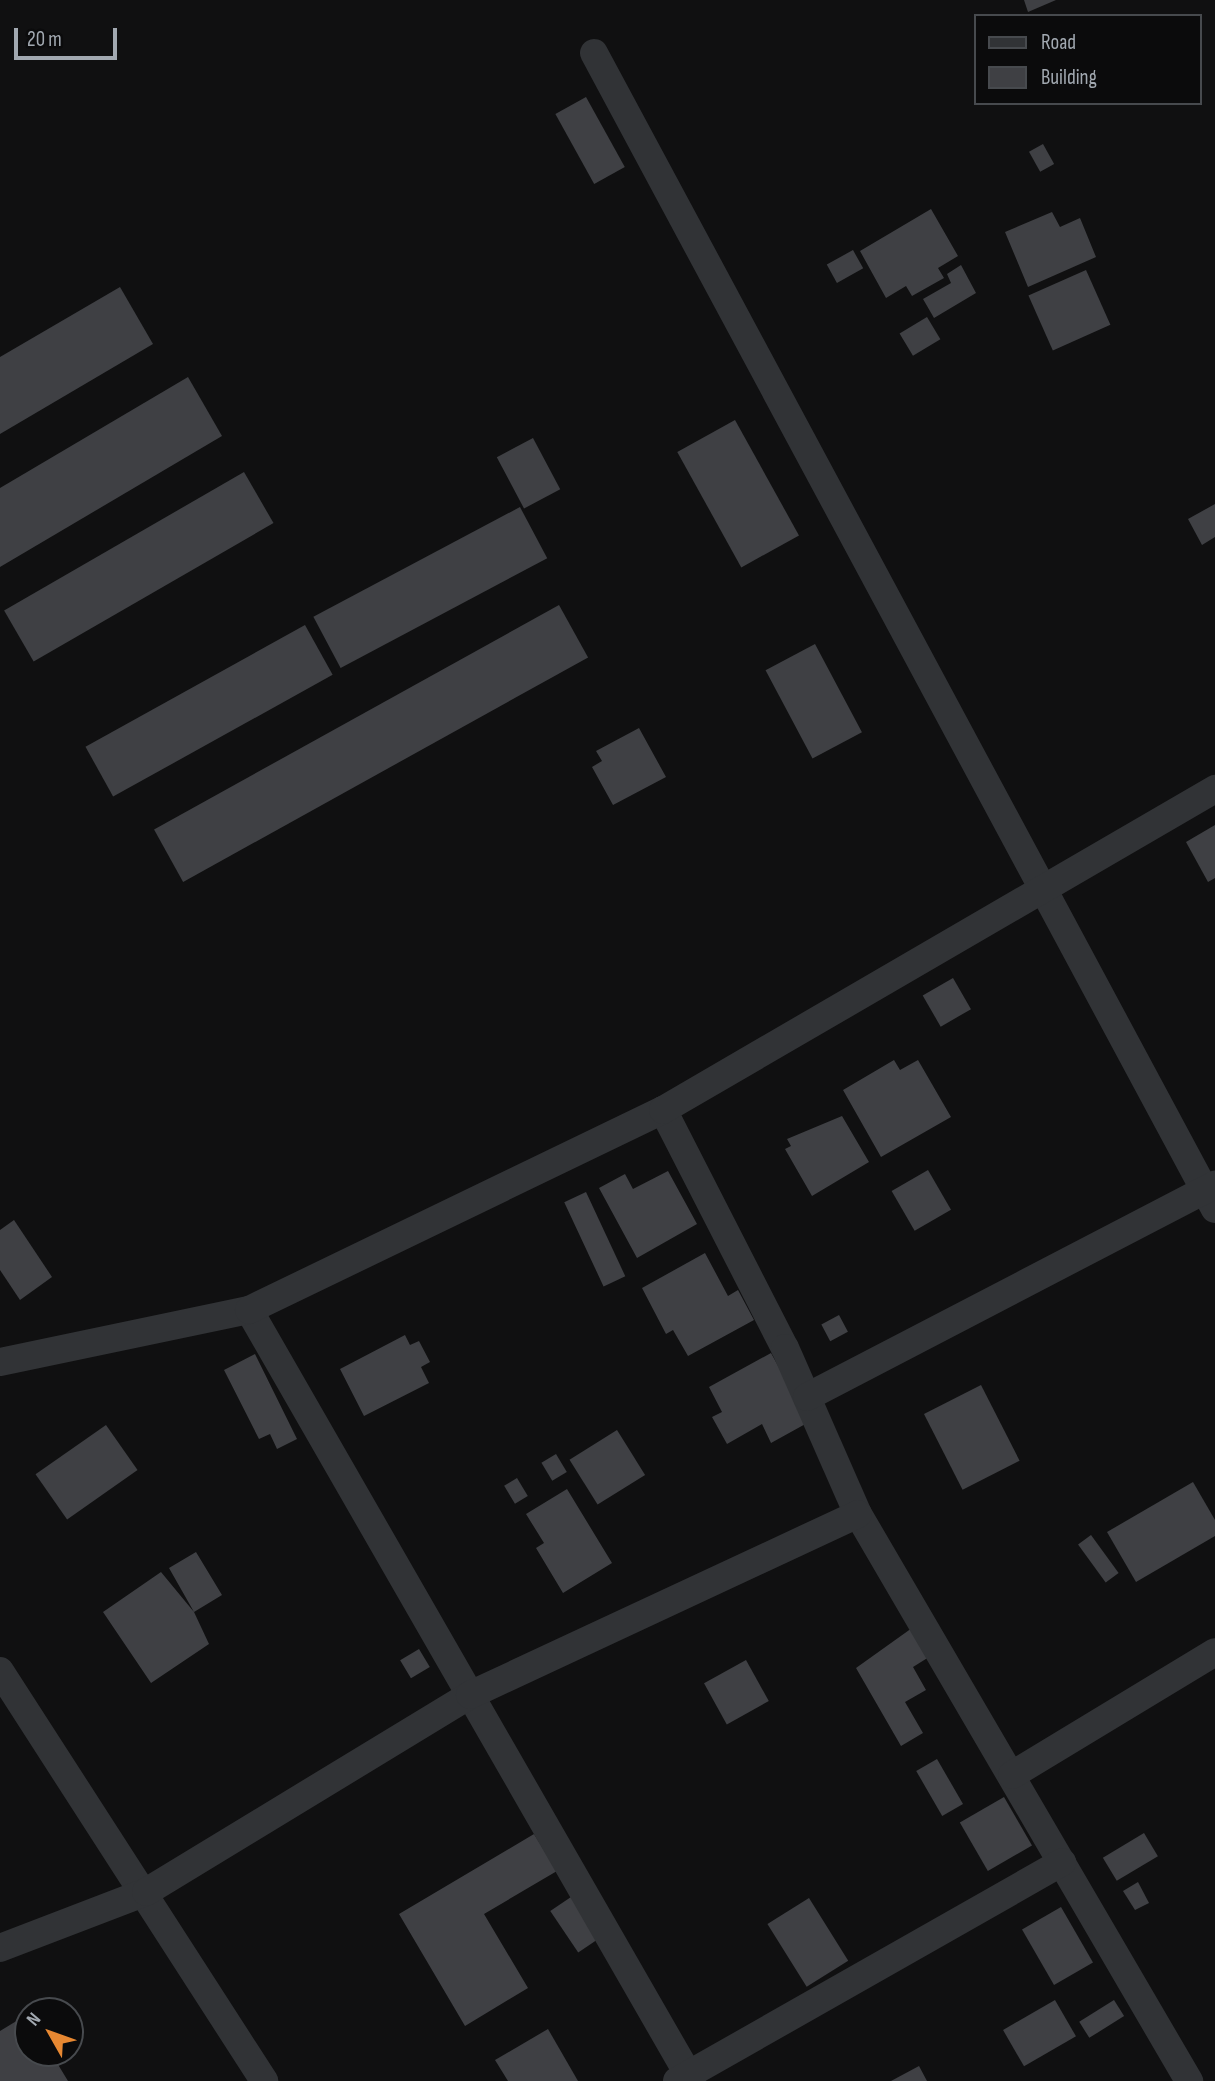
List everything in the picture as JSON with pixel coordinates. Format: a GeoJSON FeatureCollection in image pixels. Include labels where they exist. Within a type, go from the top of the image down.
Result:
{"type":"FeatureCollection","features":[{"type":"Feature","properties":{"kind":"street"},"geometry":{"type":"LineString","coordinates":[[594,53],[1041,894],[1212,1195],[807,1397]]}},
{"type":"Feature","properties":{"kind":"street"},"geometry":{"type":"LineString","coordinates":[[0,1362],[249,1310],[663,1110],[1041,894],[1215,789]]}},
{"type":"Feature","properties":{"kind":"street"},"geometry":{"type":"LineString","coordinates":[[663,1110],[807,1397],[858,1514],[1189,2081]]}},
{"type":"Feature","properties":{"kind":"street"},"geometry":{"type":"LineString","coordinates":[[249,1310],[686,2079],[1062,1862]]}},
{"type":"Feature","properties":{"kind":"street"},"geometry":{"type":"LineString","coordinates":[[0,1948],[145,1892],[470,1695],[858,1514]]}},
{"type":"Feature","properties":{"kind":"street"},"geometry":{"type":"LineString","coordinates":[[1012,1775],[1215,1652]]}},
{"type":"Feature","properties":{"kind":"street"},"geometry":{"type":"LineString","coordinates":[[0,1671],[145,1892],[264,2081]]}},
{"type":"Feature","properties":{"kind":"building"},"geometry":{"type":"Polygon","coordinates":[[[1024,0],[1056,0],[1028,12],[1024,0]]]}},
{"type":"Feature","properties":{"kind":"building"},"geometry":{"type":"Polygon","coordinates":[[[586,97],[625,167],[594,184],[555,114],[586,97]]]}},
{"type":"Feature","properties":{"kind":"building"},"geometry":{"type":"Polygon","coordinates":[[[1043,144],[1054,164],[1040,172],[1029,152],[1043,144]]]}},
{"type":"Feature","properties":{"kind":"building"},"geometry":{"type":"Polygon","coordinates":[[[931,209],[958,256],[938,268],[944,278],[912,296],[906,286],[886,298],[860,251],[931,209]]]}},
{"type":"Feature","properties":{"kind":"building"},"geometry":{"type":"Polygon","coordinates":[[[1052,212],[1060,227],[1080,218],[1096,257],[1028,287],[1005,232],[1052,212]]]}},
{"type":"Feature","properties":{"kind":"building"},"geometry":{"type":"Polygon","coordinates":[[[853,250],[863,268],[837,283],[827,265],[853,250]]]}},
{"type":"Feature","properties":{"kind":"building"},"geometry":{"type":"Polygon","coordinates":[[[961,265],[976,293],[934,318],[923,299],[951,283],[947,274],[961,265]]]}},
{"type":"Feature","properties":{"kind":"building"},"geometry":{"type":"Polygon","coordinates":[[[1086,270],[1110,325],[1053,350],[1028,296],[1086,270]]]}},
{"type":"Feature","properties":{"kind":"building"},"geometry":{"type":"Polygon","coordinates":[[[120,287],[153,344],[0,434],[0,357],[120,287]]]}},
{"type":"Feature","properties":{"kind":"building"},"geometry":{"type":"Polygon","coordinates":[[[927,317],[940,339],[913,356],[900,333],[927,317]]]}},
{"type":"Feature","properties":{"kind":"building"},"geometry":{"type":"Polygon","coordinates":[[[188,377],[222,436],[0,567],[0,488],[188,377]]]}},
{"type":"Feature","properties":{"kind":"building"},"geometry":{"type":"Polygon","coordinates":[[[735,420],[799,535],[741,567],[677,452],[735,420]]]}},
{"type":"Feature","properties":{"kind":"building"},"geometry":{"type":"Polygon","coordinates":[[[533,438],[560,489],[524,508],[497,457],[533,438]]]}},
{"type":"Feature","properties":{"kind":"building"},"geometry":{"type":"Polygon","coordinates":[[[244,472],[274,523],[34,662],[4,610],[244,472]]]}},
{"type":"Feature","properties":{"kind":"building"},"geometry":{"type":"Polygon","coordinates":[[[1215,504],[1215,537],[1202,545],[1188,519],[1215,504]]]}},
{"type":"Feature","properties":{"kind":"building"},"geometry":{"type":"Polygon","coordinates":[[[520,507],[547,558],[341,668],[313,617],[520,507]]]}},
{"type":"Feature","properties":{"kind":"building"},"geometry":{"type":"Polygon","coordinates":[[[559,605],[588,657],[183,882],[154,829],[559,605]]]}},
{"type":"Feature","properties":{"kind":"building"},"geometry":{"type":"Polygon","coordinates":[[[305,625],[333,675],[113,797],[85,747],[305,625]]]}},
{"type":"Feature","properties":{"kind":"building"},"geometry":{"type":"Polygon","coordinates":[[[815,644],[862,732],[813,759],[766,670],[815,644]]]}},
{"type":"Feature","properties":{"kind":"building"},"geometry":{"type":"Polygon","coordinates":[[[639,728],[666,777],[613,805],[592,767],[602,761],[596,751],[639,728]]]}},
{"type":"Feature","properties":{"kind":"building"},"geometry":{"type":"Polygon","coordinates":[[[1215,825],[1215,878],[1208,882],[1186,842],[1215,825]]]}},
{"type":"Feature","properties":{"kind":"building"},"geometry":{"type":"Polygon","coordinates":[[[953,978],[971,1009],[941,1027],[923,996],[953,978]]]}},
{"type":"Feature","properties":{"kind":"building"},"geometry":{"type":"Polygon","coordinates":[[[894,1060],[900,1070],[918,1060],[951,1117],[881,1157],[843,1090],[894,1060]]]}},
{"type":"Feature","properties":{"kind":"building"},"geometry":{"type":"Polygon","coordinates":[[[842,1116],[869,1162],[812,1196],[785,1149],[791,1146],[787,1139],[842,1116]]]}},
{"type":"Feature","properties":{"kind":"building"},"geometry":{"type":"Polygon","coordinates":[[[928,1170],[951,1210],[915,1231],[892,1191],[928,1170]]]}},
{"type":"Feature","properties":{"kind":"building"},"geometry":{"type":"Polygon","coordinates":[[[668,1171],[697,1224],[637,1258],[599,1188],[625,1174],[633,1189],[668,1171]]]}},
{"type":"Feature","properties":{"kind":"building"},"geometry":{"type":"Polygon","coordinates":[[[586,1192],[625,1276],[604,1286],[564,1202],[586,1192]]]}},
{"type":"Feature","properties":{"kind":"building"},"geometry":{"type":"Polygon","coordinates":[[[14,1220],[52,1277],[20,1300],[0,1270],[0,1230],[14,1220]]]}},
{"type":"Feature","properties":{"kind":"building"},"geometry":{"type":"Polygon","coordinates":[[[705,1253],[728,1296],[738,1290],[754,1320],[688,1356],[673,1330],[666,1334],[642,1288],[705,1253]]]}},
{"type":"Feature","properties":{"kind":"building"},"geometry":{"type":"Polygon","coordinates":[[[839,1315],[848,1332],[830,1341],[821,1324],[839,1315]]]}},
{"type":"Feature","properties":{"kind":"building"},"geometry":{"type":"Polygon","coordinates":[[[405,1335],[410,1345],[419,1341],[430,1362],[421,1367],[429,1383],[364,1416],[340,1369],[405,1335]]]}},
{"type":"Feature","properties":{"kind":"building"},"geometry":{"type":"Polygon","coordinates":[[[771,1353],[809,1422],[771,1443],[762,1424],[727,1444],[712,1417],[722,1412],[709,1387],[771,1353]]]}},
{"type":"Feature","properties":{"kind":"building"},"geometry":{"type":"Polygon","coordinates":[[[255,1354],[297,1439],[277,1449],[270,1434],[259,1439],[224,1370],[255,1354]]]}},
{"type":"Feature","properties":{"kind":"building"},"geometry":{"type":"Polygon","coordinates":[[[981,1385],[1020,1461],[963,1490],[924,1414],[981,1385]]]}},
{"type":"Feature","properties":{"kind":"building"},"geometry":{"type":"Polygon","coordinates":[[[106,1425],[138,1470],[67,1519],[36,1474],[106,1425]]]}},
{"type":"Feature","properties":{"kind":"building"},"geometry":{"type":"Polygon","coordinates":[[[617,1430],[645,1475],[598,1505],[570,1460],[617,1430]]]}},
{"type":"Feature","properties":{"kind":"building"},"geometry":{"type":"Polygon","coordinates":[[[556,1454],[567,1472],[552,1481],[541,1463],[556,1454]]]}},
{"type":"Feature","properties":{"kind":"building"},"geometry":{"type":"Polygon","coordinates":[[[517,1478],[528,1496],[515,1504],[504,1486],[517,1478]]]}},
{"type":"Feature","properties":{"kind":"building"},"geometry":{"type":"Polygon","coordinates":[[[1193,1482],[1215,1520],[1215,1536],[1136,1582],[1107,1532],[1193,1482]]]}},
{"type":"Feature","properties":{"kind":"building"},"geometry":{"type":"Polygon","coordinates":[[[567,1489],[612,1563],[563,1593],[536,1548],[544,1543],[526,1514],[567,1489]]]}},
{"type":"Feature","properties":{"kind":"building"},"geometry":{"type":"Polygon","coordinates":[[[1091,1535],[1119,1573],[1106,1582],[1078,1544],[1091,1535]]]}},
{"type":"Feature","properties":{"kind":"building"},"geometry":{"type":"Polygon","coordinates":[[[196,1552],[222,1595],[194,1612],[169,1568],[196,1552]]]}},
{"type":"Feature","properties":{"kind":"building"},"geometry":{"type":"Polygon","coordinates":[[[161,1572],[194,1612],[209,1644],[151,1683],[103,1612],[161,1572]]]}},
{"type":"Feature","properties":{"kind":"building"},"geometry":{"type":"Polygon","coordinates":[[[912,1628],[929,1657],[913,1667],[926,1690],[905,1702],[923,1733],[901,1746],[856,1668],[912,1628]]]}},
{"type":"Feature","properties":{"kind":"building"},"geometry":{"type":"Polygon","coordinates":[[[419,1649],[430,1667],[411,1678],[400,1660],[419,1649]]]}},
{"type":"Feature","properties":{"kind":"building"},"geometry":{"type":"Polygon","coordinates":[[[746,1660],[769,1701],[727,1724],[704,1683],[746,1660]]]}},
{"type":"Feature","properties":{"kind":"building"},"geometry":{"type":"Polygon","coordinates":[[[937,1759],[963,1804],[942,1816],[916,1771],[937,1759]]]}},
{"type":"Feature","properties":{"kind":"building"},"geometry":{"type":"Polygon","coordinates":[[[1004,1797],[1032,1845],[988,1871],[960,1822],[1004,1797]]]}},
{"type":"Feature","properties":{"kind":"building"},"geometry":{"type":"Polygon","coordinates":[[[1144,1833],[1158,1856],[1117,1881],[1103,1858],[1144,1833]]]}},
{"type":"Feature","properties":{"kind":"building"},"geometry":{"type":"Polygon","coordinates":[[[534,1834],[557,1871],[484,1914],[528,1988],[465,2026],[399,1914],[534,1834]]]}},
{"type":"Feature","properties":{"kind":"building"},"geometry":{"type":"Polygon","coordinates":[[[1138,1882],[1149,1903],[1135,1910],[1123,1891],[1138,1882]]]}},
{"type":"Feature","properties":{"kind":"building"},"geometry":{"type":"Polygon","coordinates":[[[571,1897],[599,1938],[578,1952],[550,1911],[571,1897]]]}},
{"type":"Feature","properties":{"kind":"building"},"geometry":{"type":"Polygon","coordinates":[[[809,1898],[848,1961],[807,1987],[767,1924],[809,1898]]]}},
{"type":"Feature","properties":{"kind":"building"},"geometry":{"type":"Polygon","coordinates":[[[1061,1907],[1093,1962],[1054,1985],[1022,1930],[1061,1907]]]}},
{"type":"Feature","properties":{"kind":"building"},"geometry":{"type":"Polygon","coordinates":[[[1055,2000],[1076,2036],[1024,2066],[1003,2030],[1055,2000]]]}},
{"type":"Feature","properties":{"kind":"building"},"geometry":{"type":"Polygon","coordinates":[[[1114,2000],[1124,2016],[1089,2038],[1079,2022],[1114,2000]]]}},
{"type":"Feature","properties":{"kind":"building"},"geometry":{"type":"Polygon","coordinates":[[[14,2022],[14,2067],[60,2067],[68,2081],[0,2081],[0,2031],[14,2022]]]}},
{"type":"Feature","properties":{"kind":"building"},"geometry":{"type":"Polygon","coordinates":[[[548,2029],[578,2081],[508,2081],[495,2060],[548,2029]]]}},
{"type":"Feature","properties":{"kind":"building"},"geometry":{"type":"Polygon","coordinates":[[[919,2066],[927,2081],[891,2081],[919,2066]]]}}]}
